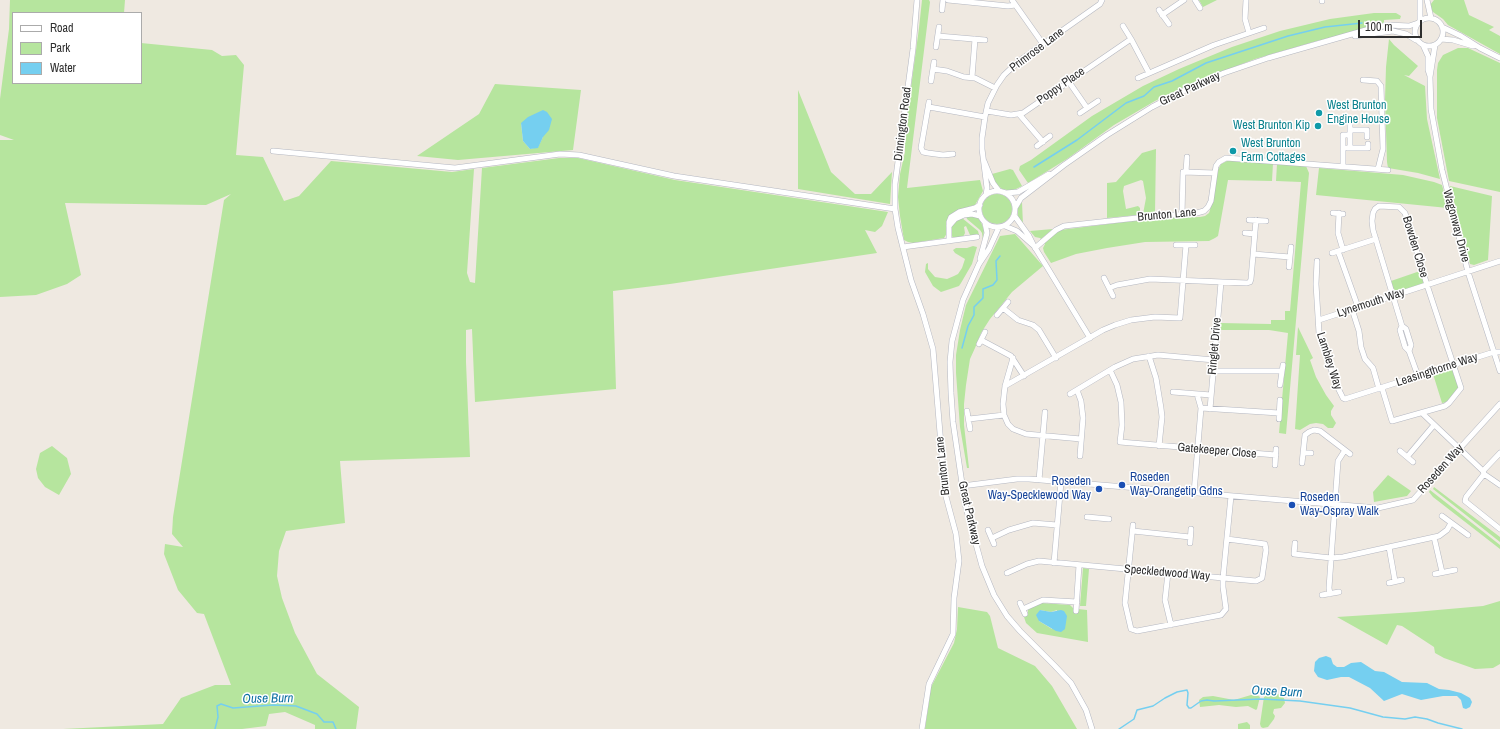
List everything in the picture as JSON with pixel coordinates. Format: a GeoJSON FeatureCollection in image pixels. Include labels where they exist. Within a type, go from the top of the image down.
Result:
{"type":"FeatureCollection","features":[{"type":"Feature","properties":{"kind":"street","name":"Dinnington Road"},"geometry":{"type":"LineString","coordinates":[[902,247],[895,209],[896,178],[913,49],[917,0]]}},
{"type":"Feature","properties":{"kind":"street"},"geometry":{"type":"LineString","coordinates":[[942,10],[943,0]]}},
{"type":"Feature","properties":{"kind":"street"},"geometry":{"type":"LineString","coordinates":[[948,0],[1008,6],[1013,2],[1043,44]]}},
{"type":"Feature","properties":{"kind":"street","name":"Primrose Lane"},"geometry":{"type":"LineString","coordinates":[[986,195],[987,188],[982,144],[986,111],[995,88],[1009,70],[1100,4],[1102,0]]}},
{"type":"Feature","properties":{"kind":"street"},"geometry":{"type":"LineString","coordinates":[[1169,24],[1160,13],[1184,0]]}},
{"type":"Feature","properties":{"kind":"street"},"geometry":{"type":"LineString","coordinates":[[1195,0],[1200,8]]}},
{"type":"Feature","properties":{"kind":"street"},"geometry":{"type":"LineString","coordinates":[[1246,0],[1245,19],[1249,33]]}},
{"type":"Feature","properties":{"kind":"street"},"geometry":{"type":"LineString","coordinates":[[1416,40],[1414,31],[1419,22],[1420,0]]}},
{"type":"Feature","properties":{"kind":"street"},"geometry":{"type":"LineString","coordinates":[[1423,45],[1429,47],[1436,45],[1441,39],[1443,33],[1439,22],[1431,18],[1427,0]]}},
{"type":"Feature","properties":{"kind":"street","name":"Great Parkway"},"geometry":{"type":"LineString","coordinates":[[1015,208],[1021,198],[1064,165],[1107,135],[1152,107],[1189,88],[1224,73],[1328,40],[1388,25],[1409,26],[1425,18],[1431,18]]}},
{"type":"Feature","properties":{"kind":"street"},"geometry":{"type":"LineString","coordinates":[[1123,26],[1149,73]]}},
{"type":"Feature","properties":{"kind":"street"},"geometry":{"type":"LineString","coordinates":[[936,47],[939,27]]}},
{"type":"Feature","properties":{"kind":"street"},"geometry":{"type":"LineString","coordinates":[[1442,27],[1500,58]]}},
{"type":"Feature","properties":{"kind":"street"},"geometry":{"type":"LineString","coordinates":[[1138,78],[1214,45],[1264,28]]}},
{"type":"Feature","properties":{"kind":"street","name":"Great Parkway"},"geometry":{"type":"LineString","coordinates":[[1328,40],[1393,32],[1406,34],[1423,45]]}},
{"type":"Feature","properties":{"kind":"street"},"geometry":{"type":"LineString","coordinates":[[938,36],[985,40]]}},
{"type":"Feature","properties":{"kind":"street"},"geometry":{"type":"LineString","coordinates":[[972,77],[975,39]]}},
{"type":"Feature","properties":{"kind":"street","name":"Poppy Place"},"geometry":{"type":"LineString","coordinates":[[1019,114],[1023,113],[1131,39]]}},
{"type":"Feature","properties":{"kind":"street"},"geometry":{"type":"LineString","coordinates":[[1441,39],[1453,40],[1480,48]]}},
{"type":"Feature","properties":{"kind":"street","name":"Wagonway Drive"},"geometry":{"type":"LineString","coordinates":[[1423,45],[1428,56],[1432,118],[1444,182],[1468,272],[1500,371]]}},
{"type":"Feature","properties":{"kind":"street","name":"Wagonway Drive"},"geometry":{"type":"LineString","coordinates":[[1430,77],[1436,45]]}},
{"type":"Feature","properties":{"kind":"street"},"geometry":{"type":"LineString","coordinates":[[931,80],[934,62]]}},
{"type":"Feature","properties":{"kind":"street"},"geometry":{"type":"LineString","coordinates":[[933,69],[948,71],[964,77],[972,77],[995,88]]}},
{"type":"Feature","properties":{"kind":"street"},"geometry":{"type":"LineString","coordinates":[[1363,80],[1377,81],[1381,86],[1383,149],[1378,169]]}},
{"type":"Feature","properties":{"kind":"street"},"geometry":{"type":"LineString","coordinates":[[1069,82],[1087,108]]}},
{"type":"Feature","properties":{"kind":"street"},"geometry":{"type":"LineString","coordinates":[[1080,113],[1098,101]]}},
{"type":"Feature","properties":{"kind":"street"},"geometry":{"type":"LineString","coordinates":[[953,154],[943,155],[923,152],[921,148],[929,105],[985,117]]}},
{"type":"Feature","properties":{"kind":"street"},"geometry":{"type":"LineString","coordinates":[[986,111],[1011,115],[1019,114],[1043,142]]}},
{"type":"Feature","properties":{"kind":"street"},"geometry":{"type":"LineString","coordinates":[[1350,119],[1350,148]]}},
{"type":"Feature","properties":{"kind":"street"},"geometry":{"type":"LineString","coordinates":[[1343,166],[1343,135],[1350,132],[1367,130],[1367,137]]}},
{"type":"Feature","properties":{"kind":"street"},"geometry":{"type":"LineString","coordinates":[[1037,146],[1050,136]]}},
{"type":"Feature","properties":{"kind":"street"},"geometry":{"type":"LineString","coordinates":[[1343,148],[1368,148],[1368,144]]}},
{"type":"Feature","properties":{"kind":"street"},"geometry":{"type":"LineString","coordinates":[[273,151],[455,168],[560,154],[579,155],[674,176],[895,209]]}},
{"type":"Feature","properties":{"kind":"street"},"geometry":{"type":"LineString","coordinates":[[1182,215],[1183,172],[1186,172],[1187,157]]}},
{"type":"Feature","properties":{"kind":"street","name":"Brunton Lane"},"geometry":{"type":"LineString","coordinates":[[1034,247],[1056,230],[1064,226],[1138,217],[1182,215],[1204,211],[1208,207],[1210,201],[1216,166],[1222,159],[1232,158],[1388,170]]}},
{"type":"Feature","properties":{"kind":"street","name":"Primrose Lane"},"geometry":{"type":"LineString","coordinates":[[984,160],[993,183],[1002,192]]}},
{"type":"Feature","properties":{"kind":"street","name":"Great Parkway"},"geometry":{"type":"LineString","coordinates":[[986,195],[992,192],[1018,192],[1064,165]]}},
{"type":"Feature","properties":{"kind":"street"},"geometry":{"type":"LineString","coordinates":[[1186,172],[1215,173]]}},
{"type":"Feature","properties":{"kind":"street"},"geometry":{"type":"LineString","coordinates":[[986,195],[980,205],[980,216],[984,222],[990,226],[1005,226],[1011,221],[1015,208],[1012,199],[1002,192]]}},
{"type":"Feature","properties":{"kind":"street"},"geometry":{"type":"LineString","coordinates":[[949,241],[949,220],[954,215],[980,205]]}},
{"type":"Feature","properties":{"kind":"street","name":"Bowden Close"},"geometry":{"type":"LineString","coordinates":[[1418,376],[1410,351],[1411,345],[1406,328],[1402,326],[1376,239],[1372,221],[1375,209],[1379,206],[1403,209],[1408,220],[1427,285]]}},
{"type":"Feature","properties":{"kind":"street"},"geometry":{"type":"LineString","coordinates":[[1333,213],[1341,214],[1338,233],[1340,250],[1355,308],[1361,347],[1365,359],[1373,368],[1392,421],[1422,413],[1449,403],[1461,388],[1427,285]]}},
{"type":"Feature","properties":{"kind":"street"},"geometry":{"type":"LineString","coordinates":[[949,227],[953,221],[962,216],[972,214],[980,216]]}},
{"type":"Feature","properties":{"kind":"street"},"geometry":{"type":"LineString","coordinates":[[1014,215],[1029,236],[1034,247],[1090,338]]}},
{"type":"Feature","properties":{"kind":"street"},"geometry":{"type":"LineString","coordinates":[[1249,220],[1266,221]]}},
{"type":"Feature","properties":{"kind":"street"},"geometry":{"type":"LineString","coordinates":[[1109,288],[1117,285],[1150,280],[1250,282],[1256,220]]}},
{"type":"Feature","properties":{"kind":"street","name":"Great Parkway"},"geometry":{"type":"LineString","coordinates":[[984,222],[987,233],[979,264],[960,308],[952,341],[950,362],[953,422],[969,523],[982,566],[992,590],[1007,616],[1071,683],[1083,704],[1092,729]]}},
{"type":"Feature","properties":{"kind":"street"},"geometry":{"type":"LineString","coordinates":[[1005,226],[1017,231],[1034,247]]}},
{"type":"Feature","properties":{"kind":"street","name":"Great Parkway"},"geometry":{"type":"LineString","coordinates":[[979,264],[989,249],[999,227]]}},
{"type":"Feature","properties":{"kind":"street"},"geometry":{"type":"LineString","coordinates":[[1245,233],[1255,234]]}},
{"type":"Feature","properties":{"kind":"street"},"geometry":{"type":"LineString","coordinates":[[902,247],[977,237]]}},
{"type":"Feature","properties":{"kind":"street"},"geometry":{"type":"LineString","coordinates":[[1332,253],[1376,239]]}},
{"type":"Feature","properties":{"kind":"street"},"geometry":{"type":"LineString","coordinates":[[1176,245],[1195,245]]}},
{"type":"Feature","properties":{"kind":"street"},"geometry":{"type":"LineString","coordinates":[[1005,386],[1115,325],[1131,320],[1180,318],[1186,245]]}},
{"type":"Feature","properties":{"kind":"street","name":"Brunton Lane"},"geometry":{"type":"LineString","coordinates":[[902,247],[933,349],[945,493],[956,534],[959,561],[954,603],[953,634],[929,684],[922,729]]}},
{"type":"Feature","properties":{"kind":"street"},"geometry":{"type":"LineString","coordinates":[[1289,268],[1290,247]]}},
{"type":"Feature","properties":{"kind":"street"},"geometry":{"type":"LineString","coordinates":[[1253,254],[1290,257]]}},
{"type":"Feature","properties":{"kind":"street","name":"Lambley Way"},"geometry":{"type":"LineString","coordinates":[[1317,261],[1316,284],[1319,333],[1342,398],[1345,399],[1381,388]]}},
{"type":"Feature","properties":{"kind":"street","name":"Lynemouth Way"},"geometry":{"type":"LineString","coordinates":[[1319,320],[1500,261]]}},
{"type":"Feature","properties":{"kind":"street"},"geometry":{"type":"LineString","coordinates":[[1104,278],[1113,296]]}},
{"type":"Feature","properties":{"kind":"street","name":"Ringlet Drive"},"geometry":{"type":"LineString","coordinates":[[1210,409],[1221,282]]}},
{"type":"Feature","properties":{"kind":"street"},"geometry":{"type":"LineString","coordinates":[[997,315],[1008,302]]}},
{"type":"Feature","properties":{"kind":"street"},"geometry":{"type":"LineString","coordinates":[[1003,308],[1018,320],[1033,325],[1039,330],[1056,358]]}},
{"type":"Feature","properties":{"kind":"street"},"geometry":{"type":"LineString","coordinates":[[985,332],[980,342],[1013,358],[1024,376]]}},
{"type":"Feature","properties":{"kind":"street","name":"Leasingthorne Way"},"geometry":{"type":"LineString","coordinates":[[1381,388],[1494,352],[1500,352]]}},
{"type":"Feature","properties":{"kind":"street"},"geometry":{"type":"LineString","coordinates":[[1070,394],[1119,365],[1133,359],[1166,355],[1214,360]]}},
{"type":"Feature","properties":{"kind":"street"},"geometry":{"type":"LineString","coordinates":[[1149,356],[1156,378],[1161,408],[1162,417],[1159,446]]}},
{"type":"Feature","properties":{"kind":"street"},"geometry":{"type":"LineString","coordinates":[[1013,358],[1005,386],[1003,404],[1004,415],[1008,424],[1013,429],[1026,434],[1082,439]]}},
{"type":"Feature","properties":{"kind":"street"},"geometry":{"type":"LineString","coordinates":[[1280,385],[1283,365]]}},
{"type":"Feature","properties":{"kind":"street","name":"Gatekeeper Close"},"geometry":{"type":"LineString","coordinates":[[1110,370],[1117,385],[1120,398],[1122,413],[1120,442],[1276,455]]}},
{"type":"Feature","properties":{"kind":"street"},"geometry":{"type":"LineString","coordinates":[[1213,371],[1282,371]]}},
{"type":"Feature","properties":{"kind":"street"},"geometry":{"type":"LineString","coordinates":[[1076,390],[1083,409],[1080,456]]}},
{"type":"Feature","properties":{"kind":"street"},"geometry":{"type":"LineString","coordinates":[[1173,392],[1211,395]]}},
{"type":"Feature","properties":{"kind":"street"},"geometry":{"type":"LineString","coordinates":[[1194,493],[1201,408],[1197,394]]}},
{"type":"Feature","properties":{"kind":"street"},"geometry":{"type":"LineString","coordinates":[[1201,408],[1279,416],[1280,400]]}},
{"type":"Feature","properties":{"kind":"street","name":"Roseden Way"},"geometry":{"type":"LineString","coordinates":[[962,486],[1017,479],[1039,480],[1372,508],[1413,500],[1500,404]]}},
{"type":"Feature","properties":{"kind":"street"},"geometry":{"type":"LineString","coordinates":[[968,410],[970,429]]}},
{"type":"Feature","properties":{"kind":"street"},"geometry":{"type":"LineString","coordinates":[[1039,480],[1045,412]]}},
{"type":"Feature","properties":{"kind":"street"},"geometry":{"type":"LineString","coordinates":[[1422,413],[1459,450],[1484,473],[1500,485]]}},
{"type":"Feature","properties":{"kind":"street"},"geometry":{"type":"LineString","coordinates":[[969,419],[1004,415]]}},
{"type":"Feature","properties":{"kind":"street"},"geometry":{"type":"LineString","coordinates":[[1407,457],[1434,425]]}},
{"type":"Feature","properties":{"kind":"street"},"geometry":{"type":"LineString","coordinates":[[1302,463],[1305,435],[1314,430],[1320,431],[1350,454]]}},
{"type":"Feature","properties":{"kind":"street"},"geometry":{"type":"LineString","coordinates":[[1275,465],[1276,449]]}},
{"type":"Feature","properties":{"kind":"street"},"geometry":{"type":"LineString","coordinates":[[1330,594],[1329,588],[1338,461],[1345,450]]}},
{"type":"Feature","properties":{"kind":"street"},"geometry":{"type":"LineString","coordinates":[[1400,451],[1412,462]]}},
{"type":"Feature","properties":{"kind":"street"},"geometry":{"type":"LineString","coordinates":[[1303,453],[1311,454]]}},
{"type":"Feature","properties":{"kind":"street"},"geometry":{"type":"LineString","coordinates":[[1500,453],[1466,497],[1465,501],[1500,529]]}},
{"type":"Feature","properties":{"kind":"street"},"geometry":{"type":"LineString","coordinates":[[1054,563],[1061,482]]}},
{"type":"Feature","properties":{"kind":"street","name":"Speckledwood Way"},"geometry":{"type":"LineString","coordinates":[[1007,572],[1032,562],[1223,578],[1231,496]]}},
{"type":"Feature","properties":{"kind":"street"},"geometry":{"type":"LineString","coordinates":[[1442,516],[1468,535]]}},
{"type":"Feature","properties":{"kind":"street"},"geometry":{"type":"LineString","coordinates":[[1087,517],[1109,519]]}},
{"type":"Feature","properties":{"kind":"street"},"geometry":{"type":"LineString","coordinates":[[992,538],[1022,525],[1033,523],[1057,525]]}},
{"type":"Feature","properties":{"kind":"street"},"geometry":{"type":"LineString","coordinates":[[1295,543],[1294,554],[1331,558],[1343,557],[1434,537],[1444,533],[1451,523]]}},
{"type":"Feature","properties":{"kind":"street"},"geometry":{"type":"LineString","coordinates":[[1191,529],[1190,540],[1133,528],[1125,603],[1131,629],[1137,631],[1223,614],[1226,606],[1222,587],[1223,578],[1259,580],[1263,575],[1266,550],[1265,544],[1262,543],[1227,539]]}},
{"type":"Feature","properties":{"kind":"street"},"geometry":{"type":"LineString","coordinates":[[988,530],[994,544]]}},
{"type":"Feature","properties":{"kind":"street"},"geometry":{"type":"LineString","coordinates":[[1434,537],[1442,572]]}},
{"type":"Feature","properties":{"kind":"street"},"geometry":{"type":"LineString","coordinates":[[1389,547],[1395,581]]}},
{"type":"Feature","properties":{"kind":"street"},"geometry":{"type":"LineString","coordinates":[[1076,611],[1079,565]]}},
{"type":"Feature","properties":{"kind":"street"},"geometry":{"type":"LineString","coordinates":[[1435,574],[1455,570]]}},
{"type":"Feature","properties":{"kind":"street"},"geometry":{"type":"LineString","coordinates":[[1168,573],[1165,600],[1171,625]]}},
{"type":"Feature","properties":{"kind":"street"},"geometry":{"type":"LineString","coordinates":[[1388,583],[1402,580]]}},
{"type":"Feature","properties":{"kind":"street"},"geometry":{"type":"LineString","coordinates":[[1322,596],[1339,592]]}},
{"type":"Feature","properties":{"kind":"street"},"geometry":{"type":"LineString","coordinates":[[1020,602],[1024,611],[1044,600],[1076,602]]}},
{"type":"Feature","properties":{"kind":"green space"},"geometry":{"type":"Polygon","coordinates":[[[10,0],[125,0],[124,12],[12,12],[12,84],[142,84],[142,43],[212,50],[222,56],[236,55],[244,65],[236,155],[263,157],[284,201],[299,196],[331,161],[452,172],[474,169],[467,273],[470,282],[475,283],[482,168],[559,158],[578,158],[675,180],[888,212],[882,226],[875,232],[865,230],[877,253],[613,291],[616,389],[475,402],[472,329],[466,330],[470,457],[340,461],[345,523],[286,531],[279,551],[277,576],[282,598],[295,633],[317,674],[359,707],[356,729],[315,729],[315,725],[285,712],[269,714],[266,726],[242,729],[63,729],[163,724],[181,698],[215,685],[231,685],[204,614],[197,613],[178,590],[164,554],[165,544],[183,547],[172,534],[173,517],[224,200],[231,194],[206,205],[65,203],[81,275],[67,284],[36,295],[0,297],[0,140],[14,140],[0,135],[0,99],[9,29],[10,0]]]}},
{"type":"Feature","properties":{"kind":"green space"},"geometry":{"type":"Polygon","coordinates":[[[922,0],[929,0],[930,2],[907,188],[980,180],[983,191],[975,205],[962,209],[944,238],[913,243],[904,240],[898,197],[900,174],[905,152],[905,132],[922,0]]]}},
{"type":"Feature","properties":{"kind":"green space"},"geometry":{"type":"Polygon","coordinates":[[[1199,0],[1217,0],[1203,7],[1199,0]]]}},
{"type":"Feature","properties":{"kind":"green space"},"geometry":{"type":"Polygon","coordinates":[[[1434,0],[1464,0],[1469,15],[1494,27],[1489,30],[1500,36],[1500,54],[1448,25],[1431,9],[1430,5],[1434,0]]]}},
{"type":"Feature","properties":{"kind":"green space"},"geometry":{"type":"Polygon","coordinates":[[[1374,13],[1396,13],[1401,16],[1400,19],[1384,20],[1384,23],[1376,26],[1255,59],[1190,84],[1155,101],[1114,125],[1067,159],[1028,183],[1019,170],[1020,166],[1031,160],[1092,116],[1143,86],[1179,69],[1232,47],[1280,31],[1330,19],[1374,13]]]}},
{"type":"Feature","properties":{"kind":"green space"},"geometry":{"type":"Polygon","coordinates":[[[1389,39],[1418,66],[1409,76],[1404,75],[1425,86],[1427,119],[1440,179],[1418,173],[1388,168],[1385,100],[1389,39]]]}},
{"type":"Feature","properties":{"kind":"green space"},"geometry":{"type":"Polygon","coordinates":[[[1458,48],[1468,48],[1500,63],[1500,192],[1449,181],[1437,118],[1437,70],[1438,63],[1443,55],[1458,48]]]}},
{"type":"Feature","properties":{"kind":"green space"},"geometry":{"type":"Polygon","coordinates":[[[495,84],[581,90],[573,150],[458,160],[417,156],[479,114],[495,84]],[[521,123],[523,141],[530,149],[538,147],[543,137],[521,123]]]}},
{"type":"Feature","properties":{"kind":"green space"},"geometry":{"type":"Polygon","coordinates":[[[798,90],[831,172],[855,194],[871,194],[892,172],[890,204],[798,189],[798,90]]]}},
{"type":"Feature","properties":{"kind":"green space"},"geometry":{"type":"Polygon","coordinates":[[[1156,149],[1155,213],[1143,214],[1146,198],[1143,181],[1141,180],[1124,186],[1123,191],[1126,209],[1138,206],[1140,208],[1140,213],[1138,215],[1107,218],[1107,183],[1116,182],[1142,153],[1156,149]]]}},
{"type":"Feature","properties":{"kind":"green space"},"geometry":{"type":"Polygon","coordinates":[[[1229,160],[1273,163],[1272,181],[1228,180],[1218,236],[1209,241],[1145,242],[1076,254],[1051,263],[1044,252],[1044,243],[1060,230],[1156,218],[1205,216],[1210,210],[1217,172],[1221,164],[1229,160]]]}},
{"type":"Feature","properties":{"kind":"green space"},"geometry":{"type":"Polygon","coordinates":[[[1277,164],[1306,166],[1309,173],[1286,434],[1279,433],[1288,333],[1269,330],[1220,330],[1220,323],[1271,324],[1271,320],[1285,320],[1285,311],[1290,311],[1301,182],[1276,181],[1277,164]]]}},
{"type":"Feature","properties":{"kind":"green space"},"geometry":{"type":"Polygon","coordinates":[[[1319,168],[1403,175],[1434,182],[1442,185],[1448,208],[1316,195],[1319,168]]]}},
{"type":"Feature","properties":{"kind":"green space"},"geometry":{"type":"Polygon","coordinates":[[[1010,169],[1013,170],[1022,186],[1012,191],[1002,189],[996,184],[992,174],[1010,169]]]}},
{"type":"Feature","properties":{"kind":"green space"},"geometry":{"type":"Polygon","coordinates":[[[1450,186],[1492,196],[1488,260],[1474,265],[1470,264],[1450,186]]]}},
{"type":"Feature","properties":{"kind":"green space"},"geometry":{"type":"Polygon","coordinates":[[[997,194],[1008,198],[1012,209],[1008,220],[997,224],[986,220],[982,209],[986,198],[997,194]]]}},
{"type":"Feature","properties":{"kind":"green space"},"geometry":{"type":"Polygon","coordinates":[[[1022,202],[1023,225],[1018,217],[1018,208],[1022,202]]]}},
{"type":"Feature","properties":{"kind":"green space"},"geometry":{"type":"Polygon","coordinates":[[[969,215],[978,218],[981,222],[984,230],[983,240],[980,230],[967,219],[966,216],[969,215]]]}},
{"type":"Feature","properties":{"kind":"green space"},"geometry":{"type":"Polygon","coordinates":[[[962,218],[978,231],[979,235],[970,235],[966,226],[964,227],[965,233],[963,237],[951,236],[951,226],[955,221],[962,218]]]}},
{"type":"Feature","properties":{"kind":"green space"},"geometry":{"type":"Polygon","coordinates":[[[1053,229],[1041,239],[1035,237],[1030,231],[1053,229]]]}},
{"type":"Feature","properties":{"kind":"green space"},"geometry":{"type":"Polygon","coordinates":[[[1015,234],[1043,266],[1012,292],[990,319],[981,333],[970,359],[964,404],[964,425],[969,468],[967,468],[960,427],[956,373],[956,355],[960,330],[966,305],[1000,236],[1015,234]]]}},
{"type":"Feature","properties":{"kind":"green space"},"geometry":{"type":"Polygon","coordinates":[[[973,246],[977,247],[972,264],[959,286],[941,292],[933,286],[925,272],[926,264],[928,263],[928,269],[935,277],[947,279],[958,274],[965,259],[953,250],[956,248],[967,248],[973,246]]]}},
{"type":"Feature","properties":{"kind":"green space"},"geometry":{"type":"Polygon","coordinates":[[[1420,271],[1425,284],[1395,294],[1391,281],[1420,271]]]}},
{"type":"Feature","properties":{"kind":"green space"},"geometry":{"type":"Polygon","coordinates":[[[1298,327],[1313,358],[1310,360],[1316,377],[1334,406],[1331,411],[1331,415],[1336,423],[1333,428],[1328,428],[1323,424],[1316,423],[1310,424],[1300,430],[1295,429],[1300,355],[1296,355],[1298,327]]]}},
{"type":"Feature","properties":{"kind":"green space"},"geometry":{"type":"Polygon","coordinates":[[[1450,368],[1453,368],[1454,370],[1453,373],[1460,388],[1447,402],[1442,403],[1433,374],[1449,370],[1450,368]]]}},
{"type":"Feature","properties":{"kind":"green space"},"geometry":{"type":"Polygon","coordinates":[[[52,446],[67,458],[71,474],[59,495],[45,487],[38,478],[36,469],[40,453],[52,446]]]}},
{"type":"Feature","properties":{"kind":"green space"},"geometry":{"type":"Polygon","coordinates":[[[1388,475],[1411,491],[1407,496],[1374,502],[1373,492],[1388,475]]]}},
{"type":"Feature","properties":{"kind":"green space"},"geometry":{"type":"Polygon","coordinates":[[[1434,487],[1500,537],[1500,542],[1433,489],[1434,487]]]}},
{"type":"Feature","properties":{"kind":"green space"},"geometry":{"type":"Polygon","coordinates":[[[1430,490],[1500,545],[1500,549],[1433,497],[1429,492],[1430,490]]]}},
{"type":"Feature","properties":{"kind":"green space"},"geometry":{"type":"Polygon","coordinates":[[[1083,568],[1089,569],[1086,606],[1080,606],[1083,568]]]}},
{"type":"Feature","properties":{"kind":"green space"},"geometry":{"type":"Polygon","coordinates":[[[1500,601],[1500,664],[1493,668],[1475,669],[1444,658],[1435,653],[1434,647],[1402,626],[1397,625],[1387,645],[1337,617],[1483,606],[1500,601]]]}},
{"type":"Feature","properties":{"kind":"green space"},"geometry":{"type":"Polygon","coordinates":[[[1041,603],[1070,605],[1074,609],[1074,613],[1077,613],[1078,609],[1087,610],[1088,642],[1037,633],[1026,623],[1024,617],[1028,615],[1028,609],[1041,603]],[[1040,610],[1039,621],[1052,629],[1057,610],[1051,612],[1040,610]]]}},
{"type":"Feature","properties":{"kind":"green space"},"geometry":{"type":"Polygon","coordinates":[[[958,607],[987,612],[990,616],[998,648],[1035,666],[1052,686],[1077,729],[925,729],[931,687],[954,643],[957,629],[958,607]]]}},
{"type":"Feature","properties":{"kind":"green space"},"geometry":{"type":"Polygon","coordinates":[[[1270,693],[1282,695],[1285,703],[1281,708],[1274,709],[1274,719],[1268,727],[1263,728],[1260,724],[1264,697],[1270,693]]]}},
{"type":"Feature","properties":{"kind":"green space"},"geometry":{"type":"Polygon","coordinates":[[[1251,695],[1257,695],[1260,697],[1256,710],[1248,706],[1236,707],[1219,705],[1200,707],[1199,700],[1203,697],[1213,696],[1234,700],[1251,695]]]}},
{"type":"Feature","properties":{"kind":"green space"},"geometry":{"type":"Polygon","coordinates":[[[1247,722],[1250,725],[1250,729],[1238,729],[1238,724],[1247,722]]]}},
{"type":"Feature","properties":{"kind":"water"},"geometry":{"type":"Polygon","coordinates":[[[543,110],[547,112],[552,119],[549,130],[543,137],[538,148],[530,149],[523,141],[521,123],[528,117],[543,110]]]}},
{"type":"Feature","properties":{"kind":"water"},"geometry":{"type":"Polygon","coordinates":[[[1040,610],[1051,612],[1061,610],[1064,611],[1067,616],[1065,629],[1061,632],[1056,631],[1039,621],[1036,615],[1040,610]]]}},
{"type":"Feature","properties":{"kind":"water"},"geometry":{"type":"Polygon","coordinates":[[[1326,656],[1331,658],[1333,664],[1337,667],[1344,667],[1351,663],[1361,662],[1375,671],[1384,672],[1402,682],[1427,683],[1439,689],[1461,693],[1470,698],[1472,702],[1470,707],[1466,709],[1463,708],[1461,700],[1457,696],[1443,696],[1421,700],[1402,694],[1384,701],[1370,688],[1349,677],[1327,680],[1318,677],[1314,671],[1315,662],[1319,658],[1326,656]]]}},
{"type":"Feature","properties":{"kind":"waterway"},"geometry":{"type":"LineString","coordinates":[[1034,167],[1077,140],[1126,103],[1144,96],[1154,87],[1172,81],[1206,63],[1288,36],[1325,27],[1362,23]]}},
{"type":"Feature","properties":{"kind":"waterway"},"geometry":{"type":"LineString","coordinates":[[962,348],[968,326],[974,315],[974,307],[983,298],[983,289],[993,285],[997,280],[996,261],[1000,256]]}},
{"type":"Feature","properties":{"kind":"waterway","name":"Ouse Burn"},"geometry":{"type":"LineString","coordinates":[[1119,729],[1134,719],[1137,710],[1153,706],[1177,692],[1187,690],[1187,705],[1189,708],[1201,701],[1207,700],[1261,699],[1300,701],[1350,708],[1383,717],[1405,719],[1415,717],[1427,719],[1462,729]]}},
{"type":"Feature","properties":{"kind":"waterway","name":"Ouse Burn"},"geometry":{"type":"LineString","coordinates":[[215,729],[218,717],[217,706],[221,704],[233,708],[273,705],[296,706],[317,714],[324,722],[333,722],[336,729]]}},
{"type":"Feature","properties":{"kind":"place","name":"West Brunton Engine House"},"geometry":{"type":"Point","coordinates":[1319,113]}},
{"type":"Feature","properties":{"kind":"place","name":"West Brunton Kip"},"geometry":{"type":"Point","coordinates":[1318,126]}},
{"type":"Feature","properties":{"kind":"place","name":"West Brunton Farm Cottages"},"geometry":{"type":"Point","coordinates":[1233,151]}},
{"type":"Feature","properties":{"kind":"place","name":"Roseden Way-Orangetip Gdns"},"geometry":{"type":"Point","coordinates":[1122,485]}},
{"type":"Feature","properties":{"kind":"place","name":"Roseden Way-Specklewood Way"},"geometry":{"type":"Point","coordinates":[1099,489]}},
{"type":"Feature","properties":{"kind":"place","name":"Roseden Way-Ospray Walk"},"geometry":{"type":"Point","coordinates":[1292,505]}}]}
